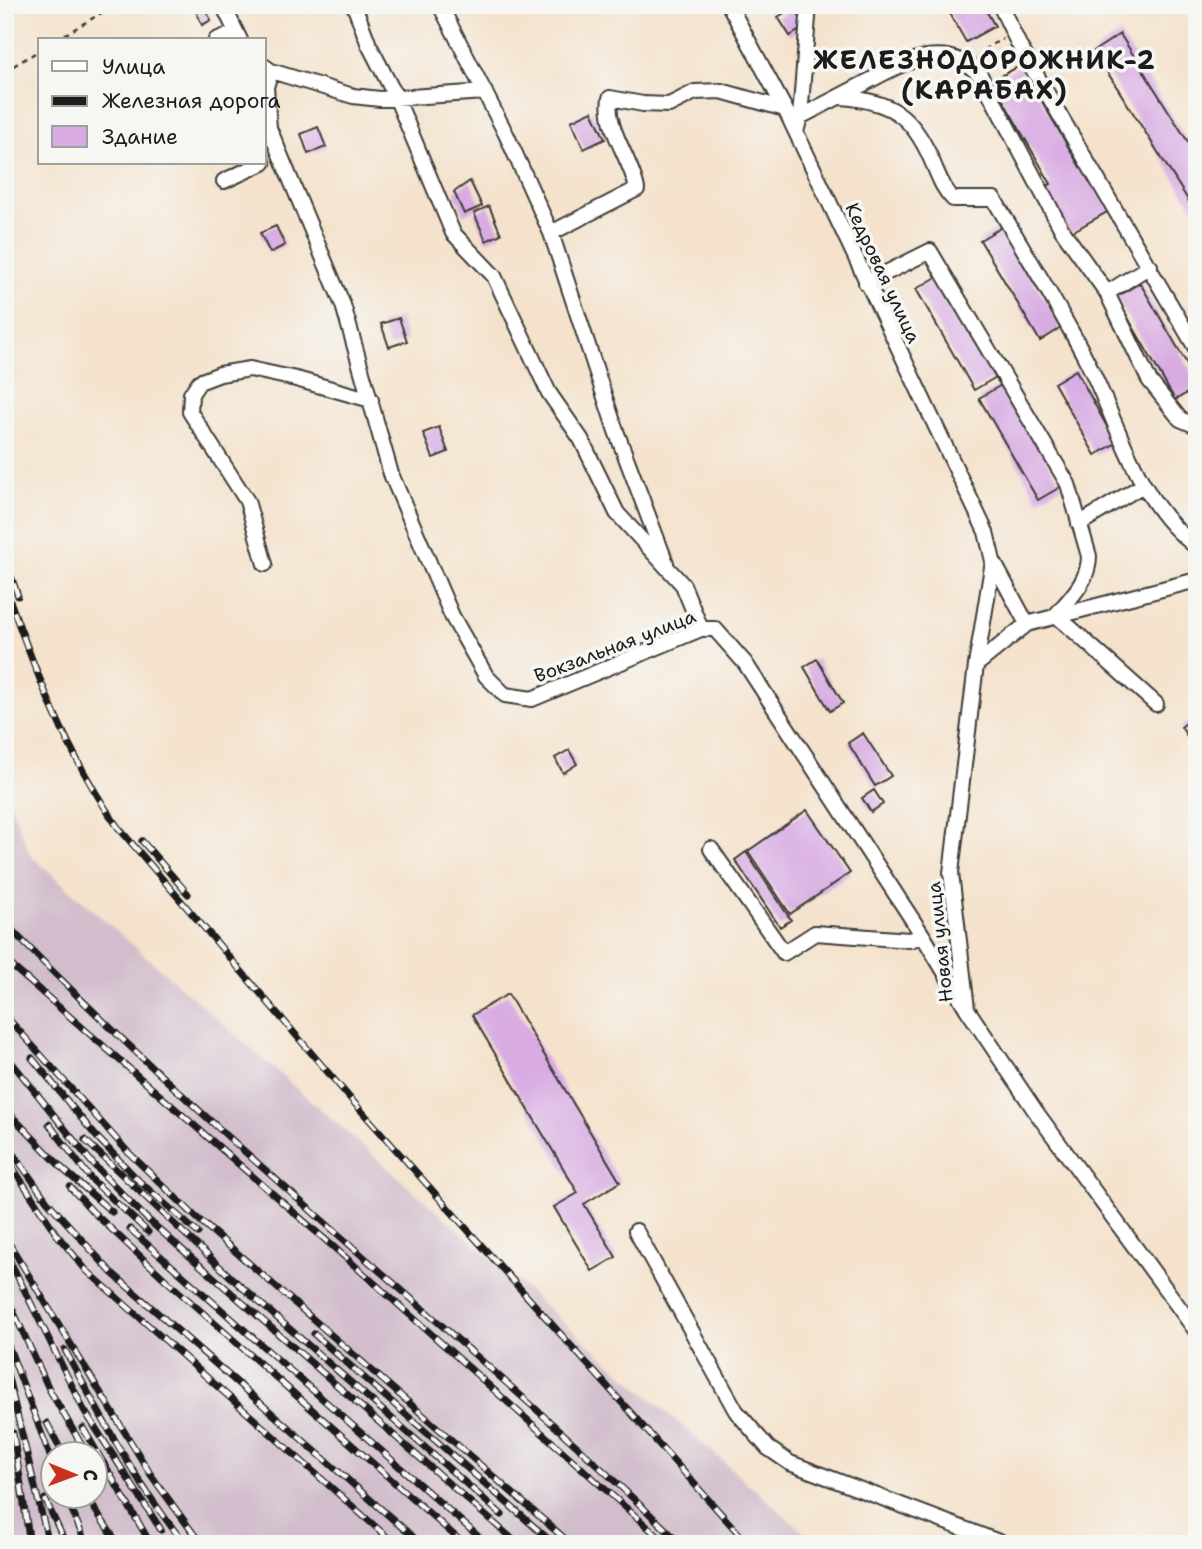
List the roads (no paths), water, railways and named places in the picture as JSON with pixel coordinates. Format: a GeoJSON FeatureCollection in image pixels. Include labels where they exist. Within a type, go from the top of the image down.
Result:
{"type":"FeatureCollection","features":[{"type":"Feature","properties":{"kind":"street"},"geometry":{"type":"LineString","coordinates":[[223,5],[238,36]]}},
{"type":"Feature","properties":{"kind":"street"},"geometry":{"type":"LineString","coordinates":[[354,5],[369,45],[396,97],[453,233],[494,276],[549,393],[581,439],[617,513],[683,586],[701,629]]}},
{"type":"Feature","properties":{"kind":"street"},"geometry":{"type":"LineString","coordinates":[[440,5],[485,92],[551,233],[616,431],[669,571]]}},
{"type":"Feature","properties":{"kind":"street","name":"Кедровая улица"},"geometry":{"type":"LineString","coordinates":[[729,5],[785,108],[798,125],[866,283],[985,532],[993,561]]}},
{"type":"Feature","properties":{"kind":"street"},"geometry":{"type":"LineString","coordinates":[[798,125],[809,5]]}},
{"type":"Feature","properties":{"kind":"street"},"geometry":{"type":"LineString","coordinates":[[1000,5],[1014,34],[1197,350]]}},
{"type":"Feature","properties":{"kind":"street"},"geometry":{"type":"LineString","coordinates":[[798,125],[839,96],[910,59],[945,56],[971,65],[980,75],[1062,230],[1107,293],[1149,380],[1180,419],[1195,424]]}},
{"type":"Feature","properties":{"kind":"street"},"geometry":{"type":"LineString","coordinates":[[267,68],[353,96],[396,97],[485,92]]}},
{"type":"Feature","properties":{"kind":"street","name":"Вокзальная улица"},"geometry":{"type":"LineString","coordinates":[[267,68],[269,128],[343,305],[391,474],[452,616],[486,676],[505,695],[532,699],[701,629],[715,629],[744,663],[923,936],[967,1009]]}},
{"type":"Feature","properties":{"kind":"street"},"geometry":{"type":"LineString","coordinates":[[551,233],[637,189],[634,174],[607,114],[610,97],[643,104],[669,105],[695,92],[721,91],[785,108]]}},
{"type":"Feature","properties":{"kind":"street"},"geometry":{"type":"LineString","coordinates":[[839,96],[873,100],[896,111],[910,122],[927,149],[945,192],[953,199],[995,199],[1087,361],[1143,485],[1175,528],[1197,547]]}},
{"type":"Feature","properties":{"kind":"street"},"geometry":{"type":"LineString","coordinates":[[266,161],[280,155]]}},
{"type":"Feature","properties":{"kind":"street"},"geometry":{"type":"LineString","coordinates":[[224,181],[259,164]]}},
{"type":"Feature","properties":{"kind":"street"},"geometry":{"type":"LineString","coordinates":[[866,283],[930,251],[1068,484],[1089,568],[1076,591],[1056,615]]}},
{"type":"Feature","properties":{"kind":"street"},"geometry":{"type":"LineString","coordinates":[[1107,293],[1150,266]]}},
{"type":"Feature","properties":{"kind":"street"},"geometry":{"type":"LineString","coordinates":[[265,564],[247,501],[224,462],[200,432],[190,412],[191,394],[200,382],[220,374],[250,369],[371,400]]}},
{"type":"Feature","properties":{"kind":"street"},"geometry":{"type":"LineString","coordinates":[[1080,524],[1143,485]]}},
{"type":"Feature","properties":{"kind":"street"},"geometry":{"type":"LineString","coordinates":[[993,561],[1027,624]]}},
{"type":"Feature","properties":{"kind":"street","name":"Новая улица"},"geometry":{"type":"LineString","coordinates":[[993,561],[976,665],[951,873],[967,1009],[1036,1112],[1197,1332]]}},
{"type":"Feature","properties":{"kind":"street"},"geometry":{"type":"LineString","coordinates":[[976,665],[1027,624],[1197,580]]}},
{"type":"Feature","properties":{"kind":"street"},"geometry":{"type":"LineString","coordinates":[[1056,615],[1156,704]]}},
{"type":"Feature","properties":{"kind":"street"},"geometry":{"type":"LineString","coordinates":[[711,849],[784,953],[815,933],[910,940],[923,936]]}},
{"type":"Feature","properties":{"kind":"street"},"geometry":{"type":"LineString","coordinates":[[636,1231],[736,1411],[768,1448],[790,1463],[1004,1544]]}},
{"type":"Feature","properties":{"kind":"railway"},"geometry":{"type":"LineString","coordinates":[[5,559],[18,596]]}},
{"type":"Feature","properties":{"kind":"railway"},"geometry":{"type":"LineString","coordinates":[[5,587],[40,680],[67,740],[117,826],[349,1097],[748,1544]]}},
{"type":"Feature","properties":{"kind":"railway"},"geometry":{"type":"LineString","coordinates":[[142,841],[188,894]]}},
{"type":"Feature","properties":{"kind":"railway"},"geometry":{"type":"LineString","coordinates":[[5,923],[170,1083],[513,1388],[681,1544]]}},
{"type":"Feature","properties":{"kind":"railway"},"geometry":{"type":"LineString","coordinates":[[5,960],[345,1257],[661,1539]]}},
{"type":"Feature","properties":{"kind":"railway"},"geometry":{"type":"LineString","coordinates":[[5,1015],[128,1152],[197,1218],[571,1544]]}},
{"type":"Feature","properties":{"kind":"railway"},"geometry":{"type":"LineString","coordinates":[[5,1054],[93,1164],[145,1217],[518,1544]]}},
{"type":"Feature","properties":{"kind":"railway"},"geometry":{"type":"LineString","coordinates":[[32,1058],[95,1135],[138,1180],[198,1233]]}},
{"type":"Feature","properties":{"kind":"railway"},"geometry":{"type":"LineString","coordinates":[[5,1109],[64,1170],[112,1212]]}},
{"type":"Feature","properties":{"kind":"railway"},"geometry":{"type":"LineString","coordinates":[[49,1124],[91,1179],[148,1232]]}},
{"type":"Feature","properties":{"kind":"railway"},"geometry":{"type":"LineString","coordinates":[[85,1140],[235,1281],[502,1515]]}},
{"type":"Feature","properties":{"kind":"railway"},"geometry":{"type":"LineString","coordinates":[[5,1142],[47,1201],[111,1272],[421,1544]]}},
{"type":"Feature","properties":{"kind":"railway"},"geometry":{"type":"LineString","coordinates":[[9,1162],[57,1235],[86,1270],[395,1544]]}},
{"type":"Feature","properties":{"kind":"railway"},"geometry":{"type":"LineString","coordinates":[[70,1187],[168,1282],[464,1544]]}},
{"type":"Feature","properties":{"kind":"railway"},"geometry":{"type":"LineString","coordinates":[[130,1229],[487,1544]]}},
{"type":"Feature","properties":{"kind":"railway"},"geometry":{"type":"LineString","coordinates":[[7,1240],[151,1475],[201,1544]]}},
{"type":"Feature","properties":{"kind":"railway"},"geometry":{"type":"LineString","coordinates":[[6,1253],[84,1410],[161,1530]]}},
{"type":"Feature","properties":{"kind":"railway"},"geometry":{"type":"LineString","coordinates":[[5,1293],[49,1389],[79,1440]]}},
{"type":"Feature","properties":{"kind":"railway"},"geometry":{"type":"LineString","coordinates":[[314,1334],[554,1544]]}},
{"type":"Feature","properties":{"kind":"railway"},"geometry":{"type":"LineString","coordinates":[[5,1337],[44,1440]]}},
{"type":"Feature","properties":{"kind":"railway"},"geometry":{"type":"LineString","coordinates":[[65,1350],[135,1474],[185,1544]]}},
{"type":"Feature","properties":{"kind":"railway"},"geometry":{"type":"LineString","coordinates":[[5,1365],[49,1544]]}},
{"type":"Feature","properties":{"kind":"railway"},"geometry":{"type":"LineString","coordinates":[[47,1423],[56,1440]]}},
{"type":"Feature","properties":{"kind":"railway"},"geometry":{"type":"LineString","coordinates":[[83,1428],[151,1544]]}},
{"type":"Feature","properties":{"kind":"railway"},"geometry":{"type":"LineString","coordinates":[[13,1433],[30,1544]]}},
{"type":"Feature","properties":{"kind":"railway"},"geometry":{"type":"LineString","coordinates":[[50,1510],[66,1544]]}},
{"type":"Feature","properties":{"kind":"railway"},"geometry":{"type":"LineString","coordinates":[[72,1510],[86,1544]]}},
{"type":"Feature","properties":{"kind":"railway"},"geometry":{"type":"LineString","coordinates":[[95,1510],[118,1544]]}},
{"type":"Feature","properties":{"kind":"district","name":"ЖЕЛЕЗНОДОРОЖНИК-2 (КАРАБАХ)"},"geometry":{"type":"Point","coordinates":[985,74]}}]}
